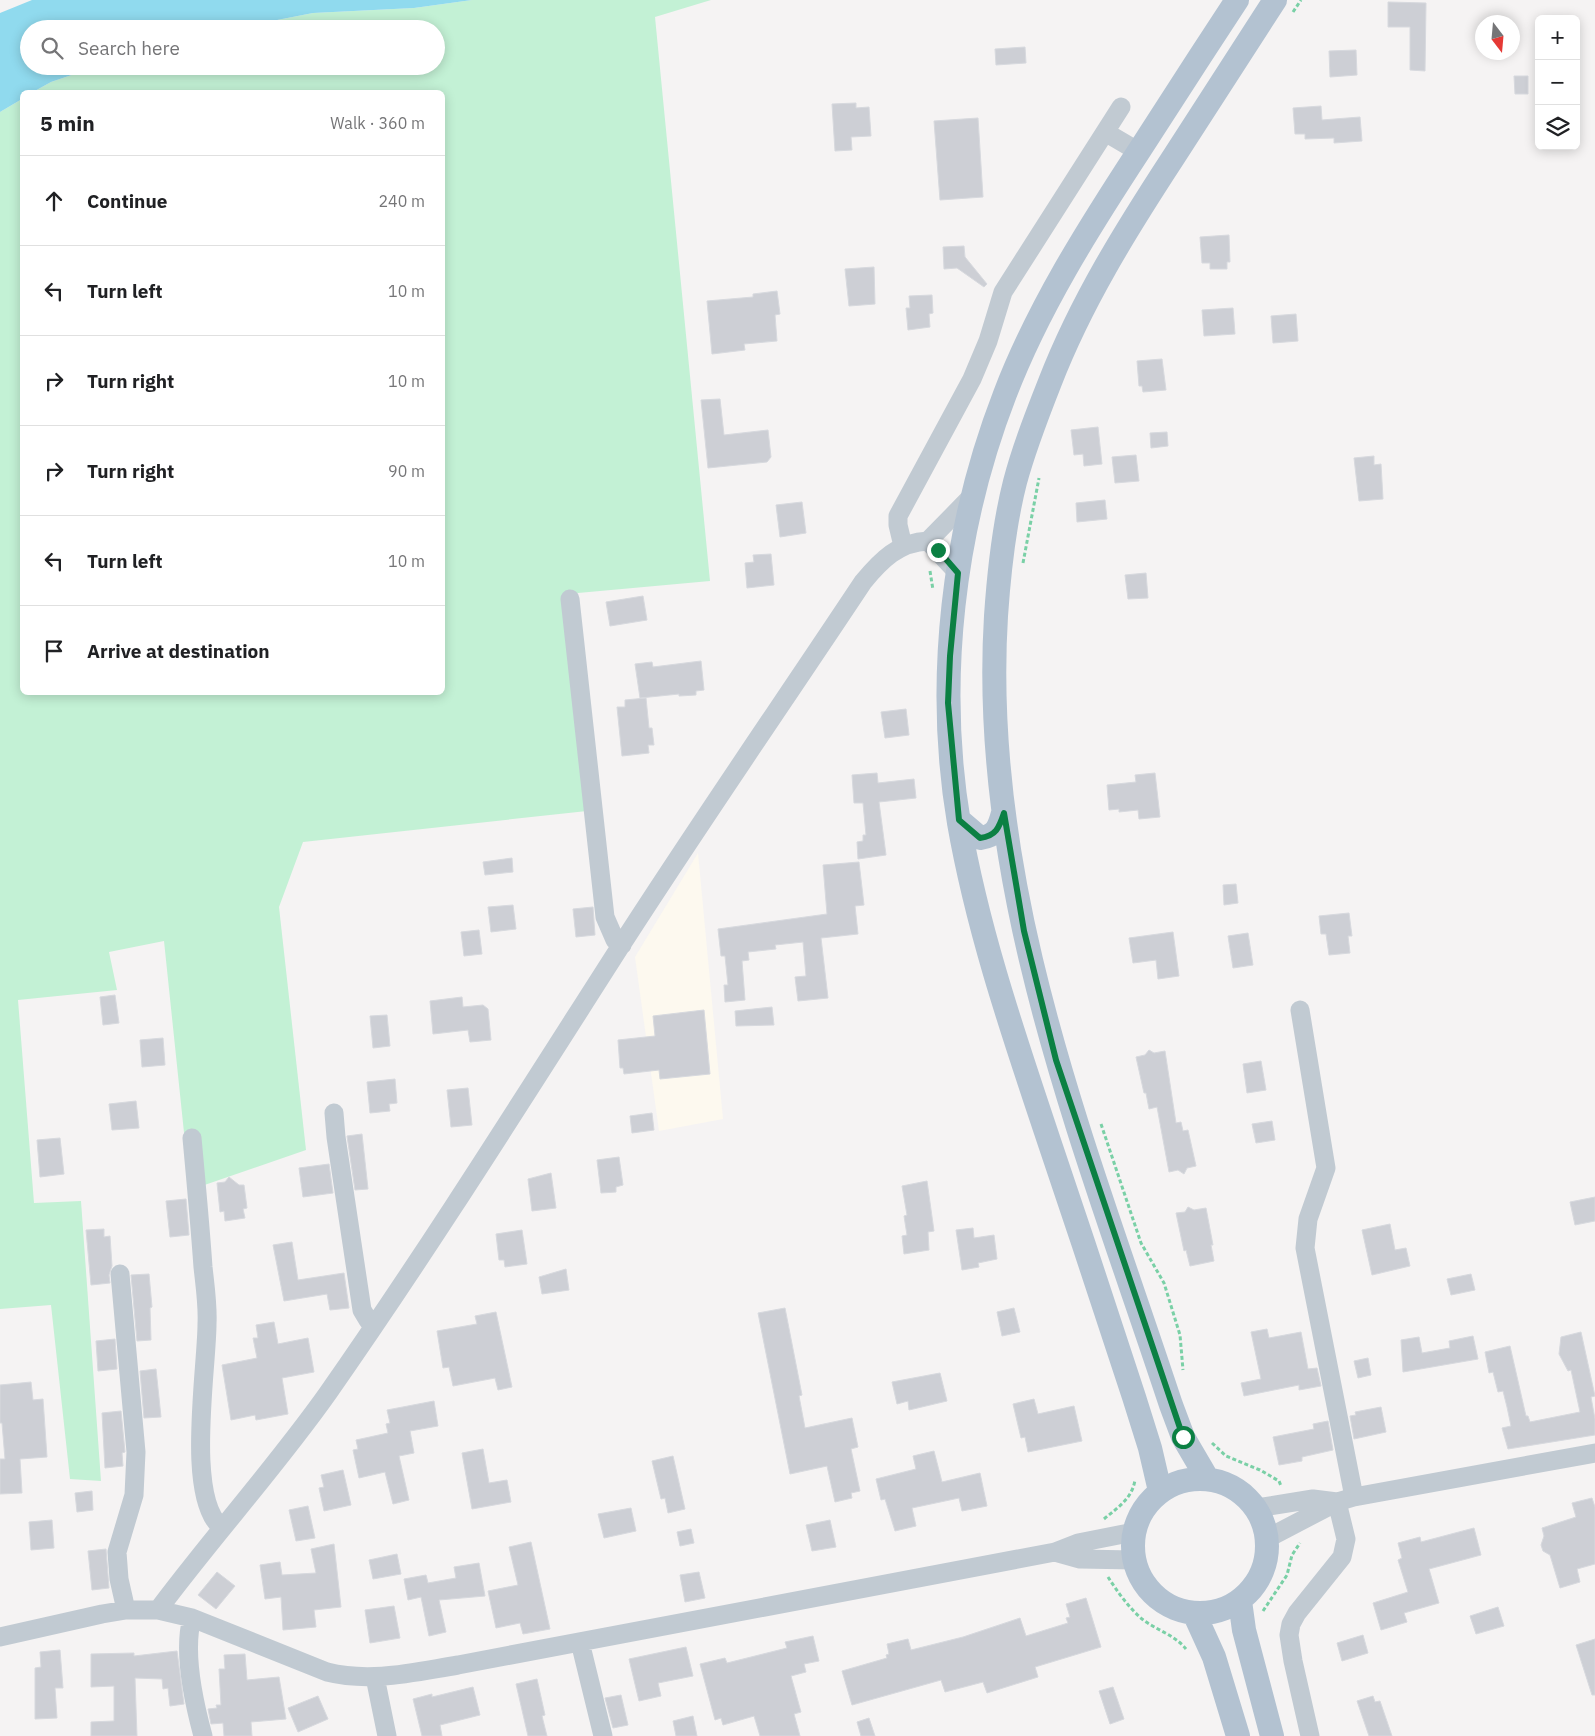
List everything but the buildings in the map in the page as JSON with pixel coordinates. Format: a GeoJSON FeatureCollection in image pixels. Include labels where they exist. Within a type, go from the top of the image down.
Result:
{"type":"FeatureCollection","features":[{"type":"Feature","properties":{"kind":"main road"},"geometry":{"type":"LineString","coordinates":[[1160,1491],[1142,1423],[1013,1034],[971,880],[959,820],[948,703],[950,656],[958,573],[973,495],[1005,394],[1030,335],[1060,279],[1138,152],[1236,0]]}},
{"type":"Feature","properties":{"kind":"main road"},"geometry":{"type":"LineString","coordinates":[[1207,1478],[1183,1437],[1171,1405],[1056,1060],[1026,940],[1004,813],[993,674],[999,576],[1015,482],[1051,379],[1090,294],[1137,214],[1283,8]]}},
{"type":"Feature","properties":{"kind":"main road"},"geometry":{"type":"LineString","coordinates":[[959,820],[980,838],[990,837],[998,830],[1004,813]]}},
{"type":"Feature","properties":{"kind":"main road"},"geometry":{"type":"LineString","coordinates":[[1207,1478],[1226,1483],[1244,1494],[1257,1508],[1264,1522],[1268,1538],[1267,1556],[1262,1573],[1253,1588],[1240,1600],[1226,1608],[1194,1613],[1173,1608],[1155,1596],[1142,1580],[1134,1560],[1134,1532],[1144,1510],[1160,1491],[1174,1483],[1190,1479],[1207,1478]]}},
{"type":"Feature","properties":{"kind":"main road"},"geometry":{"type":"LineString","coordinates":[[1240,1600],[1244,1630],[1272,1736]]}},
{"type":"Feature","properties":{"kind":"main road"},"geometry":{"type":"LineString","coordinates":[[1194,1613],[1214,1657],[1238,1736]]}},
{"type":"Feature","properties":{"kind":"street"},"geometry":{"type":"LineString","coordinates":[[903,546],[898,516],[972,379],[988,341],[1003,292],[1121,107]]}},
{"type":"Feature","properties":{"kind":"street"},"geometry":{"type":"LineString","coordinates":[[1105,132],[1138,152]]}},
{"type":"Feature","properties":{"kind":"street"},"geometry":{"type":"LineString","coordinates":[[158,1610],[222,1528],[273,1467],[375,1324],[465,1192],[622,945],[863,582],[881,561],[903,546],[914,542],[928,541],[973,495]]}},
{"type":"Feature","properties":{"kind":"street"},"geometry":{"type":"LineString","coordinates":[[928,541],[958,573]]}},
{"type":"Feature","properties":{"kind":"street"},"geometry":{"type":"LineString","coordinates":[[570,599],[605,917],[615,940],[622,945]]}},
{"type":"Feature","properties":{"kind":"street"},"geometry":{"type":"LineString","coordinates":[[1300,1010],[1326,1168],[1308,1219],[1305,1248],[1346,1499],[1346,1539],[1342,1556],[1297,1613],[1291,1624],[1289,1635],[1310,1736]]}},
{"type":"Feature","properties":{"kind":"street"},"geometry":{"type":"LineString","coordinates":[[334,1113],[358,1293],[362,1310],[368,1320],[375,1324]]}},
{"type":"Feature","properties":{"kind":"street"},"geometry":{"type":"LineString","coordinates":[[192,1138],[207,1324],[201,1394],[201,1453],[207,1507],[214,1522],[222,1528]]}},
{"type":"Feature","properties":{"kind":"street"},"geometry":{"type":"LineString","coordinates":[[120,1274],[136,1452],[134,1495],[117,1552],[119,1579],[126,1610]]}},
{"type":"Feature","properties":{"kind":"street"},"geometry":{"type":"LineString","coordinates":[[1257,1508],[1313,1499],[1346,1499],[1595,1453]]}},
{"type":"Feature","properties":{"kind":"street"},"geometry":{"type":"LineString","coordinates":[[1268,1538],[1346,1499]]}},
{"type":"Feature","properties":{"kind":"street"},"geometry":{"type":"LineString","coordinates":[[0,1636],[126,1610],[158,1610],[192,1618],[326,1672],[347,1677],[375,1677],[458,1665],[1055,1552],[1078,1542],[1134,1532]]}},
{"type":"Feature","properties":{"kind":"street"},"geometry":{"type":"LineString","coordinates":[[1055,1552],[1080,1558],[1134,1560]]}},
{"type":"Feature","properties":{"kind":"street"},"geometry":{"type":"LineString","coordinates":[[192,1618],[188,1637],[194,1691],[203,1736]]}},
{"type":"Feature","properties":{"kind":"street"},"geometry":{"type":"LineString","coordinates":[[580,1642],[603,1736]]}},
{"type":"Feature","properties":{"kind":"street"},"geometry":{"type":"LineString","coordinates":[[375,1677],[387,1736]]}},
{"type":"Feature","properties":{"kind":"path"},"geometry":{"type":"LineString","coordinates":[[1283,8],[1301,0]]}},
{"type":"Feature","properties":{"kind":"path"},"geometry":{"type":"LineString","coordinates":[[1023,566],[1039,472]]}},
{"type":"Feature","properties":{"kind":"path"},"geometry":{"type":"LineString","coordinates":[[1098,1114],[1141,1243],[1164,1283],[1180,1335],[1183,1374]]}},
{"type":"Feature","properties":{"kind":"path"},"geometry":{"type":"LineString","coordinates":[[1211,1441],[1226,1456],[1251,1466],[1275,1479],[1285,1493]]}},
{"type":"Feature","properties":{"kind":"path"},"geometry":{"type":"LineString","coordinates":[[1103,1524],[1104,1519],[1120,1508],[1131,1493],[1135,1476]]}},
{"type":"Feature","properties":{"kind":"path"},"geometry":{"type":"LineString","coordinates":[[1262,1615],[1264,1608],[1287,1575],[1292,1555],[1301,1540]]}},
{"type":"Feature","properties":{"kind":"path"},"geometry":{"type":"LineString","coordinates":[[1106,1571],[1108,1578],[1140,1617],[1156,1629],[1176,1639],[1190,1657]]}},
{"type":"Feature","properties":{"kind":"shaded area"},"geometry":{"type":"Polygon","coordinates":[[[698,853],[723,1119],[659,1131],[635,957],[698,853]]]}},
{"type":"Feature","properties":{"kind":"green space"},"geometry":{"type":"Polygon","coordinates":[[[472,0],[711,0],[655,17],[710,581],[567,594],[587,811],[303,842],[279,907],[306,1150],[190,1190],[164,941],[109,952],[117,990],[18,1000],[34,1203],[81,1201],[101,1481],[70,1479],[51,1305],[0,1309],[0,112],[20,100],[20,695],[445,695],[445,90],[37,90],[51,82],[72,75],[445,75],[445,20],[277,20],[313,13],[414,8],[472,0]]]}},
{"type":"Feature","properties":{"kind":"water"},"geometry":{"type":"Polygon","coordinates":[[[32,0],[472,0],[414,8],[313,13],[277,20],[20,20],[20,75],[72,75],[51,82],[37,90],[20,90],[20,100],[0,112],[0,13],[32,0]]]}},
{"type":"Feature","properties":{"kind":"route"},"geometry":{"type":"LineString","coordinates":[[938,550],[958,573],[950,656],[948,703],[959,820],[969,831],[980,838],[990,837],[998,830],[1004,813],[1024,931],[1056,1060],[1183,1437]]}}]}
